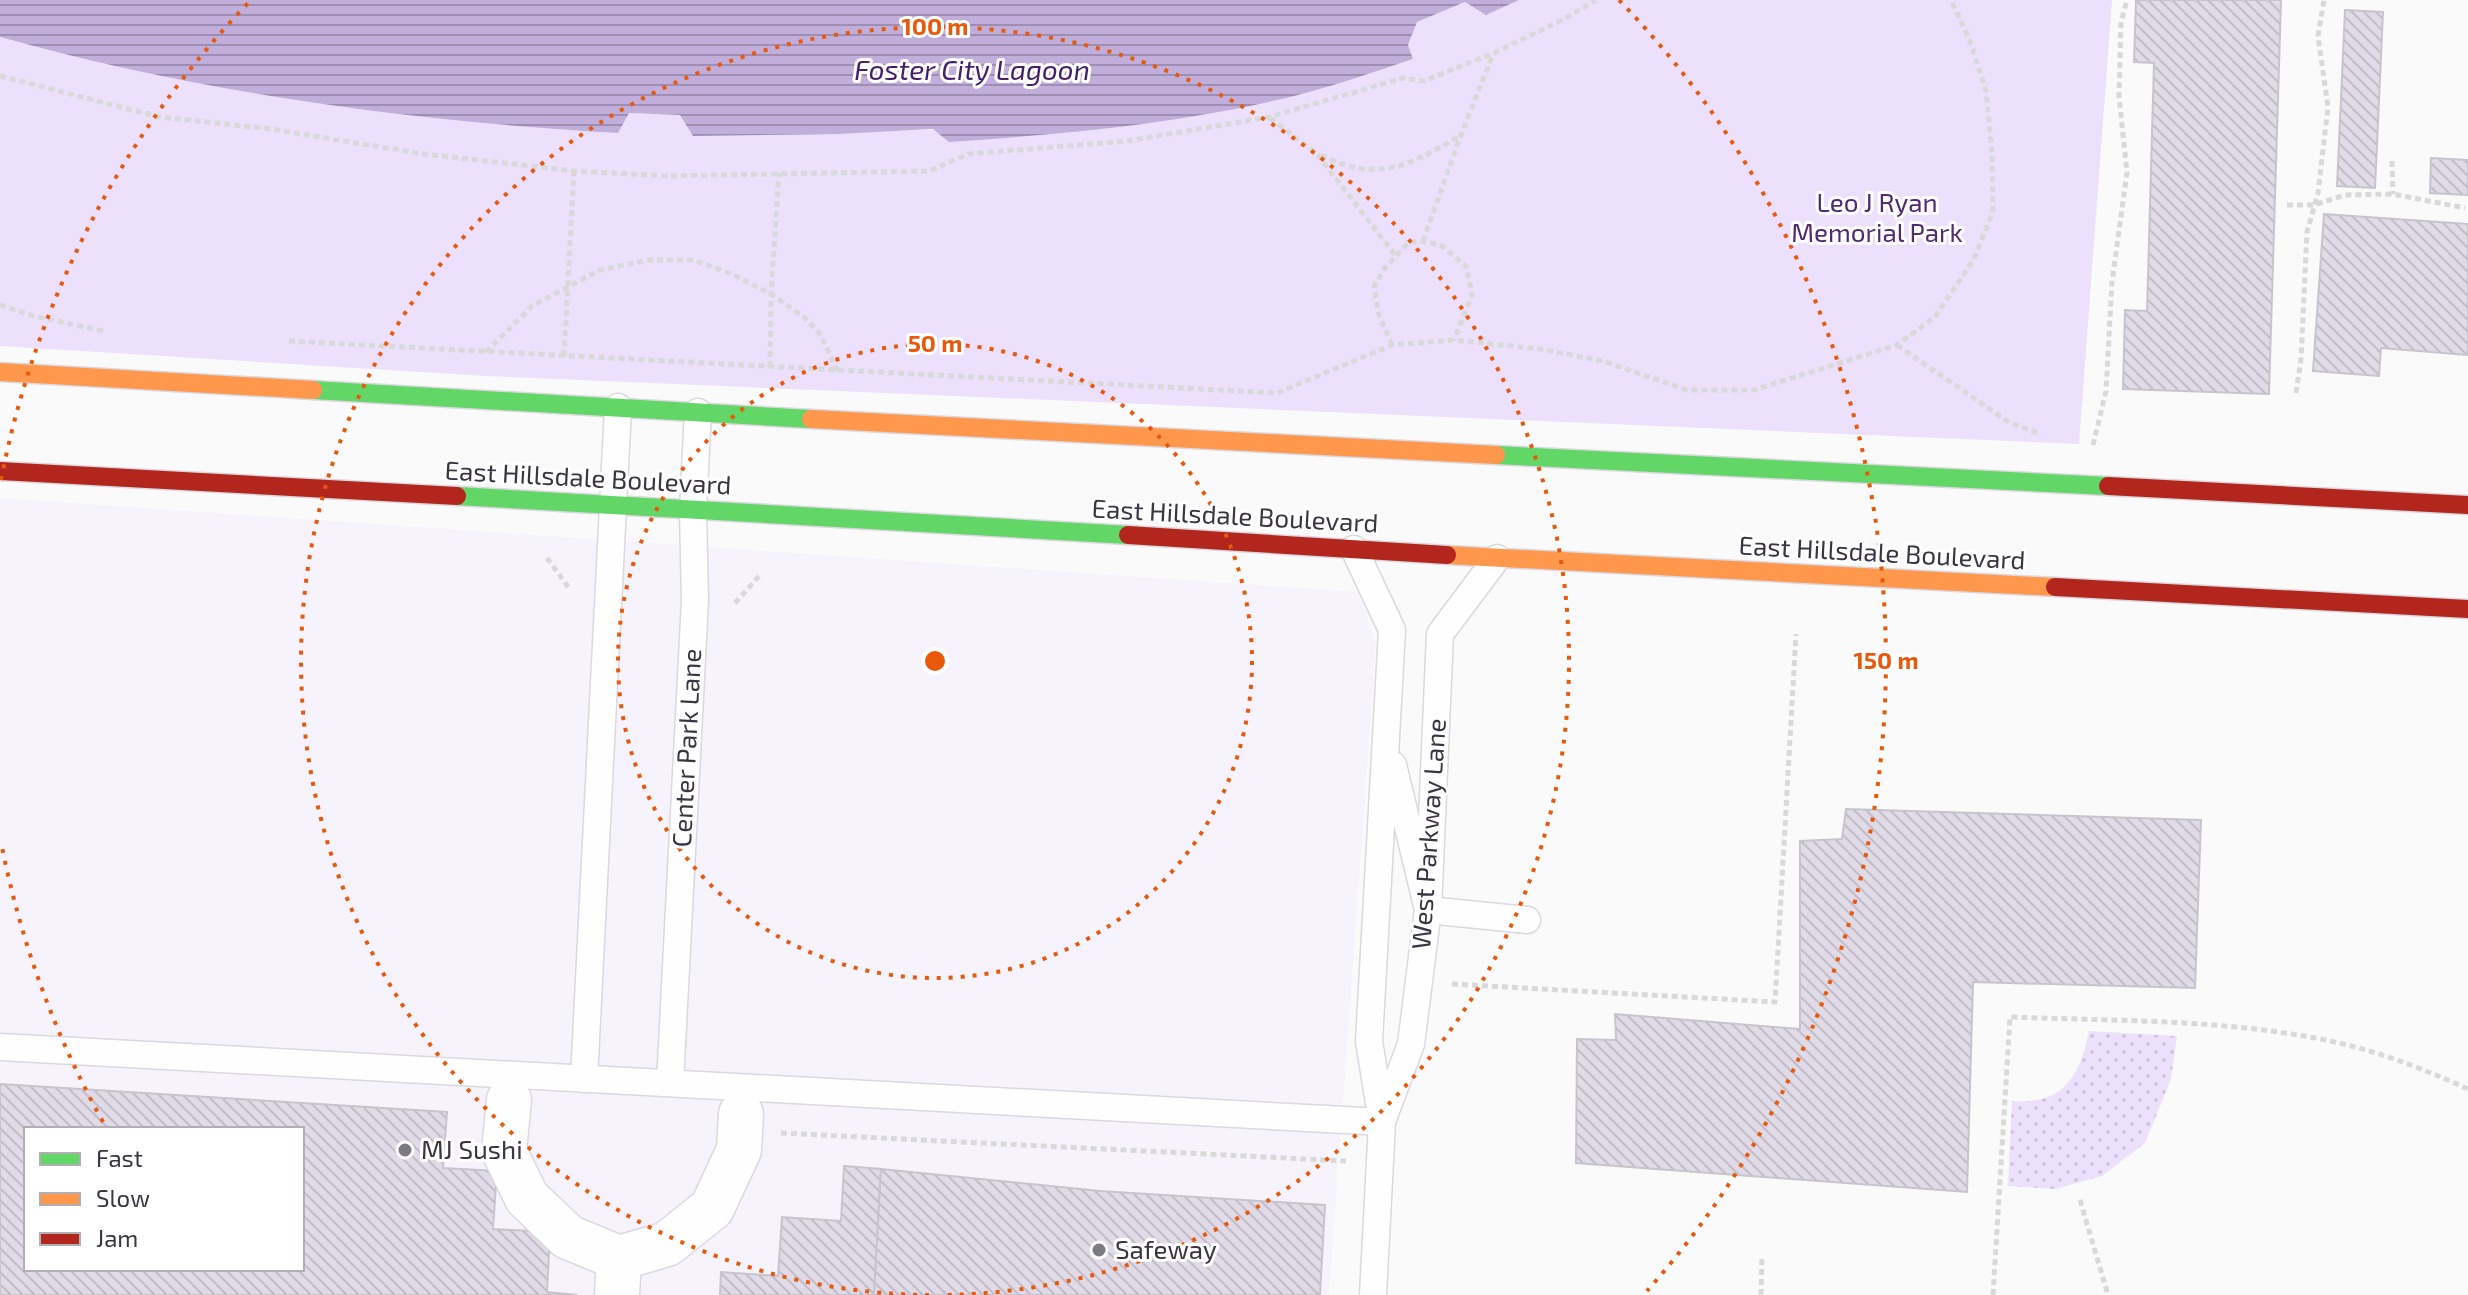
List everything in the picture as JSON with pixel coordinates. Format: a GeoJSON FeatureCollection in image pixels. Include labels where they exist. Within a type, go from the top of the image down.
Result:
{"type":"FeatureCollection","features":[{"type":"Feature","properties":{"kind":"main road"},"geometry":{"type":"LineString","coordinates":[[0,372],[2468,505]]}},
{"type":"Feature","properties":{"kind":"main road","name":"East Hillsdale Boulevard"},"geometry":{"type":"LineString","coordinates":[[0,471],[1497,558],[2468,609]]}},
{"type":"Feature","properties":{"kind":"street"},"geometry":{"type":"LineString","coordinates":[[509,1100],[504,1151],[527,1198],[568,1237],[618,1276],[667,1244],[712,1208],[739,1150],[741,1122]]}},
{"type":"Feature","properties":{"kind":"lane"},"geometry":{"type":"LineString","coordinates":[[584,1079],[618,407]]}},
{"type":"Feature","properties":{"kind":"lane","name":"Center Park Lane"},"geometry":{"type":"LineString","coordinates":[[670,1083],[695,600],[693,510],[698,412]]}},
{"type":"Feature","properties":{"kind":"lane","name":"West Parkway Lane"},"geometry":{"type":"LineString","coordinates":[[1354,549],[1392,630],[1369,1041],[1382,1122],[1373,1295]]}},
{"type":"Feature","properties":{"kind":"lane","name":"West Parkway Lane"},"geometry":{"type":"LineString","coordinates":[[1382,1122],[1411,1044],[1428,910],[1440,634],[1497,558]]}},
{"type":"Feature","properties":{"kind":"lane"},"geometry":{"type":"LineString","coordinates":[[1386,740],[1428,910],[1527,920]]}},
{"type":"Feature","properties":{"kind":"lane"},"geometry":{"type":"LineString","coordinates":[[0,1047],[1382,1122]]}},
{"type":"Feature","properties":{"kind":"path"},"geometry":{"type":"LineString","coordinates":[[0,76],[160,117],[271,129],[424,154],[574,171],[668,176],[929,171],[968,154],[1127,141],[1269,117],[1403,78],[1424,81],[1494,53],[1596,0]]}},
{"type":"Feature","properties":{"kind":"path"},"geometry":{"type":"LineString","coordinates":[[279,341],[1277,393],[1392,345],[1454,340],[1540,349],[1603,361],[1687,390],[1754,390],[1897,345],[1935,317],[1974,259],[1993,211],[1992,154],[1986,91],[1970,41],[1951,0]]}},
{"type":"Feature","properties":{"kind":"path"},"geometry":{"type":"LineString","coordinates":[[2091,449],[2106,391],[2112,282],[2127,172],[2119,97],[2121,22],[2127,0]]}},
{"type":"Feature","properties":{"kind":"path"},"geometry":{"type":"LineString","coordinates":[[2296,393],[2301,359],[2307,232],[2318,193],[2328,107],[2318,36],[2324,0]]}},
{"type":"Feature","properties":{"kind":"path"},"geometry":{"type":"LineString","coordinates":[[1423,241],[1494,53]]}},
{"type":"Feature","properties":{"kind":"path"},"geometry":{"type":"LineString","coordinates":[[1269,117],[1317,154],[1346,168],[1374,171],[1416,161],[1461,135]]}},
{"type":"Feature","properties":{"kind":"path"},"geometry":{"type":"LineString","coordinates":[[1317,154],[1395,255]]}},
{"type":"Feature","properties":{"kind":"path"},"geometry":{"type":"LineString","coordinates":[[2392,161],[2393,194]]}},
{"type":"Feature","properties":{"kind":"path"},"geometry":{"type":"LineString","coordinates":[[564,356],[574,171]]}},
{"type":"Feature","properties":{"kind":"path"},"geometry":{"type":"LineString","coordinates":[[770,367],[779,173]]}},
{"type":"Feature","properties":{"kind":"path"},"geometry":{"type":"LineString","coordinates":[[2287,205],[2314,205],[2345,195],[2393,194],[2465,208]]}},
{"type":"Feature","properties":{"kind":"path"},"geometry":{"type":"LineString","coordinates":[[1392,345],[1379,315],[1374,287],[1395,255],[1409,242],[1423,241],[1442,246],[1466,266],[1472,295],[1454,340]]}},
{"type":"Feature","properties":{"kind":"path"},"geometry":{"type":"LineString","coordinates":[[486,352],[532,306],[600,270],[649,260],[693,260],[732,274],[771,294],[804,317],[821,335],[837,371]]}},
{"type":"Feature","properties":{"kind":"path"},"geometry":{"type":"LineString","coordinates":[[0,305],[33,316],[115,331]]}},
{"type":"Feature","properties":{"kind":"path"},"geometry":{"type":"LineString","coordinates":[[1897,345],[2010,423],[2041,434]]}},
{"type":"Feature","properties":{"kind":"path"},"geometry":{"type":"LineString","coordinates":[[547,558],[569,588]]}},
{"type":"Feature","properties":{"kind":"path"},"geometry":{"type":"LineString","coordinates":[[735,603],[759,576]]}},
{"type":"Feature","properties":{"kind":"path"},"geometry":{"type":"LineString","coordinates":[[1451,984],[1775,1002],[1796,634]]}},
{"type":"Feature","properties":{"kind":"path"},"geometry":{"type":"LineString","coordinates":[[1993,1295],[2010,1017],[2201,1024],[2325,1040],[2386,1055],[2468,1089]]}},
{"type":"Feature","properties":{"kind":"path"},"geometry":{"type":"LineString","coordinates":[[741,1122],[1339,1160]]}},
{"type":"Feature","properties":{"kind":"path"},"geometry":{"type":"LineString","coordinates":[[2080,1200],[2108,1295]]}},
{"type":"Feature","properties":{"kind":"path"},"geometry":{"type":"LineString","coordinates":[[1761,1295],[1762,1256]]}},
{"type":"Feature","properties":{"kind":"shaded area"},"geometry":{"type":"Polygon","coordinates":[[[0,498],[1359,592],[1376,645],[1329,1295],[0,1295],[0,498]]]}},
{"type":"Feature","properties":{"kind":"green space","name":"Leo J Ryan Memorial Park"},"geometry":{"type":"Polygon","coordinates":[[[1519,0],[2112,0],[2079,444],[486,376],[0,346],[0,37],[152,74],[306,102],[461,121],[617,133],[628,113],[681,115],[694,136],[1126,125],[1201,115],[1301,94],[1413,59],[1408,45],[1417,22],[1466,2],[1486,15],[1519,0]]]}},
{"type":"Feature","properties":{"kind":"green space"},"geometry":{"type":"Polygon","coordinates":[[[2089,1031],[2177,1036],[2171,1079],[2145,1143],[2102,1176],[2055,1189],[2008,1186],[2012,1101],[2044,1098],[2066,1085],[2080,1062],[2089,1031]]]}},
{"type":"Feature","properties":{"kind":"water","name":"Foster City Lagoon"},"geometry":{"type":"Polygon","coordinates":[[[0,0],[1519,0],[1486,15],[1465,2],[1417,22],[1408,45],[1413,59],[1302,94],[1215,113],[1127,126],[949,142],[933,129],[693,136],[680,115],[629,113],[618,133],[462,121],[306,102],[152,74],[0,37],[0,0]]]}},
{"type":"Feature","properties":{"kind":"building"},"geometry":{"type":"Polygon","coordinates":[[[2136,0],[2281,0],[2269,394],[2123,389],[2125,310],[2147,311],[2154,63],[2134,62],[2136,0]]]}},
{"type":"Feature","properties":{"kind":"building"},"geometry":{"type":"Polygon","coordinates":[[[2345,10],[2383,12],[2375,188],[2337,186],[2345,10]]]}},
{"type":"Feature","properties":{"kind":"building"},"geometry":{"type":"Polygon","coordinates":[[[2431,158],[2468,160],[2468,195],[2430,193],[2431,158]]]}},
{"type":"Feature","properties":{"kind":"building"},"geometry":{"type":"Polygon","coordinates":[[[2324,214],[2468,224],[2468,355],[2381,348],[2379,376],[2313,371],[2324,214]]]}},
{"type":"Feature","properties":{"kind":"building"},"geometry":{"type":"Polygon","coordinates":[[[1846,809],[2201,820],[2195,988],[1973,982],[1967,1192],[1576,1163],[1577,1039],[1616,1040],[1615,1014],[1800,1029],[1800,841],[1842,839],[1846,809]]]}},
{"type":"Feature","properties":{"kind":"building"},"geometry":{"type":"Polygon","coordinates":[[[0,1084],[447,1112],[443,1168],[497,1171],[493,1229],[550,1232],[547,1292],[578,1295],[0,1295],[0,1084]]]}},
{"type":"Feature","properties":{"kind":"building"},"geometry":{"type":"Polygon","coordinates":[[[844,1166],[881,1169],[874,1295],[720,1295],[721,1272],[778,1276],[782,1217],[841,1221],[844,1166]]]}},
{"type":"Feature","properties":{"kind":"building","name":"Safeway"},"geometry":{"type":"Polygon","coordinates":[[[881,1169],[1100,1191],[1325,1205],[1320,1295],[874,1295],[881,1169]]]}},
{"type":"Feature","properties":{"kind":"traffic: fast"},"geometry":{"type":"LineString","coordinates":[[313,390],[811,419]]}},
{"type":"Feature","properties":{"kind":"traffic: fast"},"geometry":{"type":"LineString","coordinates":[[1496,455],[2108,486]]}},
{"type":"Feature","properties":{"kind":"traffic: fast"},"geometry":{"type":"LineString","coordinates":[[457,496],[1128,535]]}},
{"type":"Feature","properties":{"kind":"traffic: slow"},"geometry":{"type":"LineString","coordinates":[[0,372],[313,390]]}},
{"type":"Feature","properties":{"kind":"traffic: slow"},"geometry":{"type":"LineString","coordinates":[[811,419],[1496,455]]}},
{"type":"Feature","properties":{"kind":"traffic: slow"},"geometry":{"type":"LineString","coordinates":[[1447,555],[2055,587]]}},
{"type":"Feature","properties":{"kind":"traffic: jam"},"geometry":{"type":"LineString","coordinates":[[0,471],[457,496]]}},
{"type":"Feature","properties":{"kind":"traffic: jam"},"geometry":{"type":"LineString","coordinates":[[2108,486],[2468,505]]}},
{"type":"Feature","properties":{"kind":"traffic: jam"},"geometry":{"type":"LineString","coordinates":[[1128,535],[1447,555]]}},
{"type":"Feature","properties":{"kind":"traffic: jam"},"geometry":{"type":"LineString","coordinates":[[2055,587],[2468,609]]}},
{"type":"Feature","properties":{"kind":"place","name":"MJ Sushi"},"geometry":{"type":"Point","coordinates":[405,1150]}},
{"type":"Feature","properties":{"kind":"place","name":"Safeway"},"geometry":{"type":"Point","coordinates":[1099,1250]}}]}
